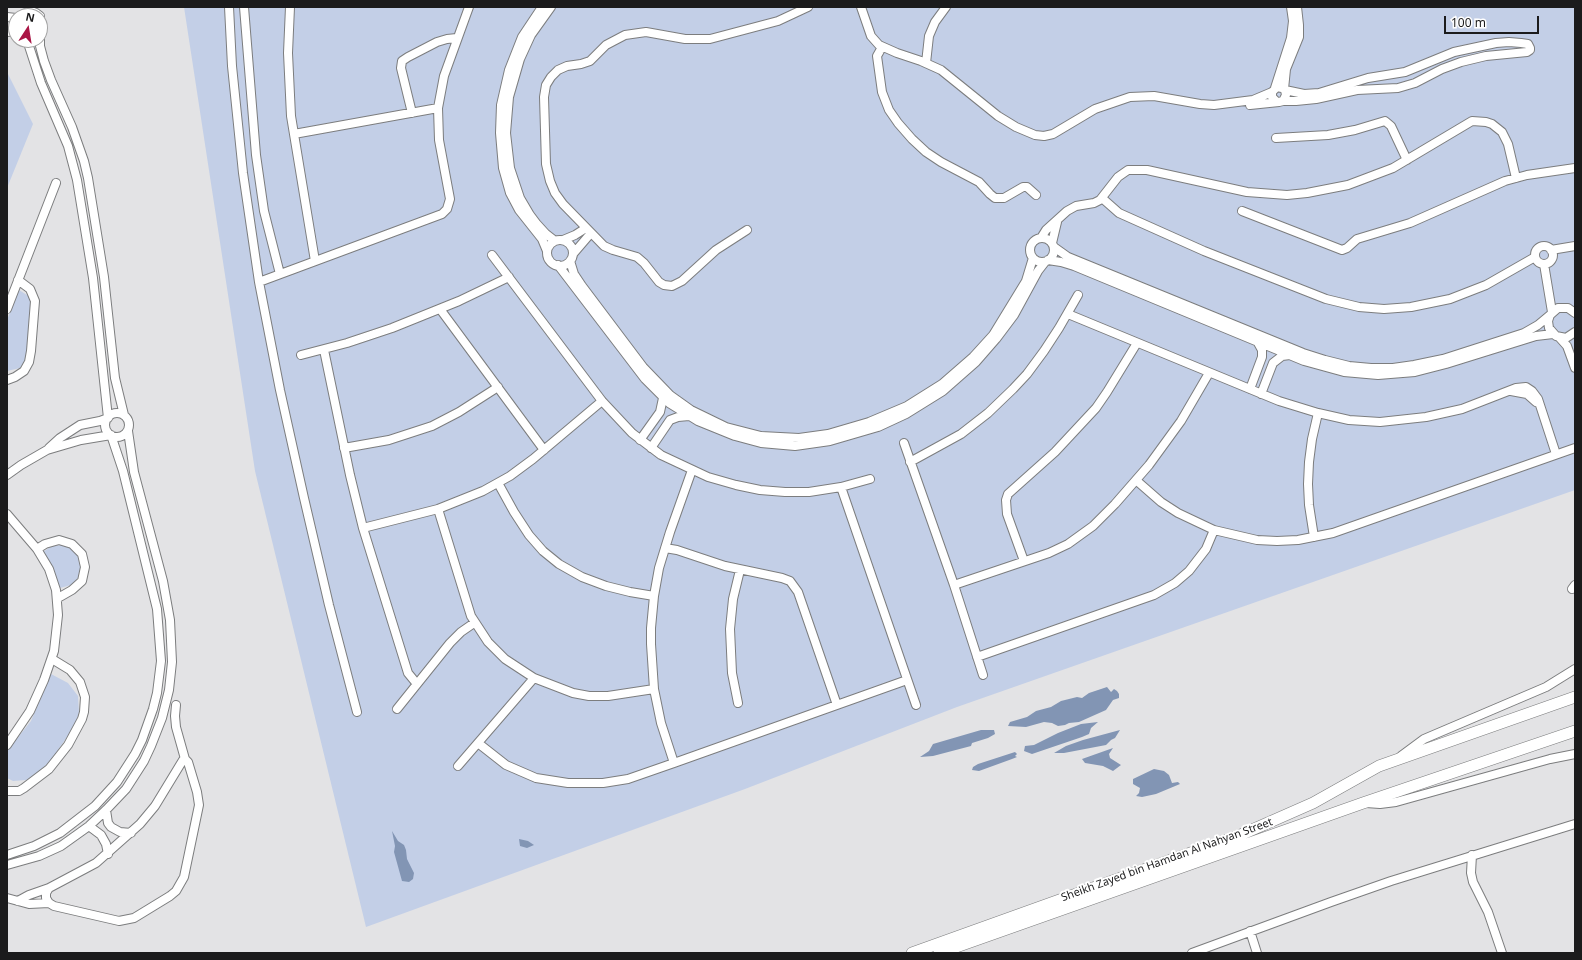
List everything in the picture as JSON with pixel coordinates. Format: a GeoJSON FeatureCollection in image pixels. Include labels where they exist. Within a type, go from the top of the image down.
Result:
{"type":"FeatureCollection","features":[{"type":"Feature","properties":{"kind":"highway","name":"Sheikh Zayed bin Hamdan Al Nahyan Street"},"geometry":{"type":"LineString","coordinates":[[912,953],[1238,836],[1313,803],[1379,766],[1575,697]]}},
{"type":"Feature","properties":{"kind":"highway","name":"Sheikh Zayed bin Hamdan Al Nahyan Street"},"geometry":{"type":"LineString","coordinates":[[939,953],[1363,803],[1575,731]]}},
{"type":"Feature","properties":{"kind":"street"},"geometry":{"type":"LineString","coordinates":[[229,7],[232,66],[243,173],[259,282],[280,390],[304,498],[329,605],[358,712]]}},
{"type":"Feature","properties":{"kind":"street"},"geometry":{"type":"LineString","coordinates":[[244,7],[256,155],[264,211],[280,274]]}},
{"type":"Feature","properties":{"kind":"street"},"geometry":{"type":"LineString","coordinates":[[290,7],[288,74],[294,134],[315,261]]}},
{"type":"Feature","properties":{"kind":"street"},"geometry":{"type":"LineString","coordinates":[[259,282],[442,214],[447,209],[450,199],[439,140],[438,108],[444,76],[469,7]]}},
{"type":"Feature","properties":{"kind":"street"},"geometry":{"type":"LineString","coordinates":[[542,7],[522,37],[509,70],[501,105],[500,133],[503,168],[510,193],[519,210],[542,239],[550,260],[558,265],[645,379],[663,398],[689,416],[710,427],[760,443],[784,446],[807,445],[862,433],[919,407],[943,391],[976,362],[1006,327],[1038,271],[1053,256],[1053,245],[1057,222]]}},
{"type":"Feature","properties":{"kind":"street"},"geometry":{"type":"LineString","coordinates":[[551,7],[531,35],[520,59],[509,97],[506,133],[510,168],[520,198],[530,215],[546,234],[570,245],[574,274],[643,367],[670,395],[691,410],[726,426],[761,436],[799,438],[842,431],[876,420],[907,406],[942,384],[973,357],[993,334],[1026,281],[1033,258]]}},
{"type":"Feature","properties":{"kind":"street"},"geometry":{"type":"LineString","coordinates":[[747,230],[716,250],[679,284],[672,286],[664,285],[659,282],[644,263],[637,257],[608,248],[559,198],[552,187],[546,164],[544,97],[546,85],[551,77],[563,68],[590,61],[606,45],[618,37],[632,33],[653,32],[685,39],[710,39],[778,21],[808,7]]}},
{"type":"Feature","properties":{"kind":"street"},"geometry":{"type":"LineString","coordinates":[[860,7],[871,36],[879,45],[929,65],[947,74],[998,116],[1025,131],[1040,136],[1056,133],[1095,109],[1130,97],[1154,96],[1214,105],[1253,100],[1280,87],[1285,90],[1304,94],[1319,93],[1368,78],[1400,73],[1454,52],[1496,43],[1509,42],[1528,44],[1530,50],[1527,52],[1486,56],[1461,62],[1442,69],[1415,83],[1398,88],[1357,90],[1309,100],[1280,101],[1210,109],[1192,108],[1158,100],[1136,100],[1101,112],[1056,138],[1040,140],[1024,136],[998,122],[929,65],[929,36],[935,22],[946,7]]}},
{"type":"Feature","properties":{"kind":"street"},"geometry":{"type":"LineString","coordinates":[[1280,101],[1272,97],[1291,38],[1293,21],[1291,7]]}},
{"type":"Feature","properties":{"kind":"street"},"geometry":{"type":"LineString","coordinates":[[1280,101],[1286,95],[1286,69],[1298,36],[1299,25],[1297,7]]}},
{"type":"Feature","properties":{"kind":"street"},"geometry":{"type":"LineString","coordinates":[[412,113],[401,68],[402,61],[437,42],[457,38]]}},
{"type":"Feature","properties":{"kind":"street"},"geometry":{"type":"LineString","coordinates":[[7,855],[34,846],[60,833],[95,806],[117,782],[142,740],[157,693],[161,661],[157,609],[123,472],[111,435],[106,429],[108,418],[93,278],[76,174],[68,146],[35,67],[29,48]]}},
{"type":"Feature","properties":{"kind":"street"},"geometry":{"type":"LineString","coordinates":[[7,865],[27,860],[50,851],[71,839],[89,826],[126,789],[138,771],[158,731],[166,704],[172,662],[171,634],[165,592],[134,472],[128,421],[124,416],[115,378],[104,277],[88,178],[84,161],[72,127],[51,80],[41,48]]}},
{"type":"Feature","properties":{"kind":"street"},"geometry":{"type":"LineString","coordinates":[[884,48],[880,50],[877,56],[882,92],[889,110],[912,140],[941,162],[979,182],[995,198],[1004,198],[1023,187],[1027,187],[1036,195]]}},
{"type":"Feature","properties":{"kind":"street"},"geometry":{"type":"LineString","coordinates":[[294,134],[438,108]]}},
{"type":"Feature","properties":{"kind":"street"},"geometry":{"type":"LineString","coordinates":[[1276,138],[1328,135],[1355,130],[1385,121],[1391,126],[1407,160]]}},
{"type":"Feature","properties":{"kind":"street"},"geometry":{"type":"LineString","coordinates":[[1516,178],[1506,138],[1498,128],[1492,124],[1480,121],[1472,121],[1465,124],[1393,168],[1348,185],[1314,192],[1287,195],[1247,192],[1147,170],[1134,169],[1123,173],[1118,177],[1102,198],[1094,203],[1072,208],[1046,230],[1041,238],[1035,241],[1031,246],[1030,253],[1033,258],[1039,262],[1061,262],[1074,266],[1290,355],[1339,371],[1366,374],[1415,372],[1441,366],[1536,336],[1556,336],[1566,338],[1575,334],[1575,342]]}},
{"type":"Feature","properties":{"kind":"street"},"geometry":{"type":"LineString","coordinates":[[1242,211],[1342,250],[1357,239],[1410,223],[1484,190],[1516,178],[1541,172],[1575,168]]}},
{"type":"Feature","properties":{"kind":"street"},"geometry":{"type":"LineString","coordinates":[[7,310],[56,183]]}},
{"type":"Feature","properties":{"kind":"street"},"geometry":{"type":"LineString","coordinates":[[1102,198],[1119,213],[1204,251],[1326,299],[1359,307],[1384,309],[1411,307],[1450,299],[1486,285],[1535,257]]}},
{"type":"Feature","properties":{"kind":"street"},"geometry":{"type":"LineString","coordinates":[[547,251],[550,245],[559,240],[589,230]]}},
{"type":"Feature","properties":{"kind":"street"},"geometry":{"type":"LineString","coordinates":[[558,265],[565,265],[589,230]]}},
{"type":"Feature","properties":{"kind":"street"},"geometry":{"type":"LineString","coordinates":[[1041,238],[1047,239],[1061,254],[1072,259],[1289,347],[1325,360],[1349,366],[1393,368],[1443,359],[1524,332],[1538,325],[1551,313],[1561,308],[1574,311]]}},
{"type":"Feature","properties":{"kind":"street"},"geometry":{"type":"LineString","coordinates":[[1544,264],[1537,261],[1535,257],[1535,251],[1539,247],[1547,246],[1552,250],[1575,246]]}},
{"type":"Feature","properties":{"kind":"street"},"geometry":{"type":"LineString","coordinates":[[1544,264],[1552,259],[1552,250]]}},
{"type":"Feature","properties":{"kind":"street"},"geometry":{"type":"LineString","coordinates":[[492,255],[602,401],[623,425],[640,440],[671,460],[708,477],[736,486],[772,492],[810,492],[841,487],[870,479]]}},
{"type":"Feature","properties":{"kind":"street"},"geometry":{"type":"LineString","coordinates":[[1544,264],[1551,313],[1548,325],[1556,336],[1567,346],[1575,368]]}},
{"type":"Feature","properties":{"kind":"street"},"geometry":{"type":"LineString","coordinates":[[301,355],[324,350],[377,334],[440,309],[509,277]]}},
{"type":"Feature","properties":{"kind":"street"},"geometry":{"type":"LineString","coordinates":[[7,380],[15,377],[24,370],[29,362],[31,351],[35,301],[30,289],[18,280]]}},
{"type":"Feature","properties":{"kind":"street"},"geometry":{"type":"LineString","coordinates":[[910,462],[961,434],[988,413],[1027,374],[1059,328],[1078,295]]}},
{"type":"Feature","properties":{"kind":"street"},"geometry":{"type":"LineString","coordinates":[[440,309],[544,450]]}},
{"type":"Feature","properties":{"kind":"street"},"geometry":{"type":"LineString","coordinates":[[1068,314],[1261,394],[1318,413],[1365,422],[1410,420],[1462,409],[1511,391],[1528,394],[1539,404],[1556,454]]}},
{"type":"Feature","properties":{"kind":"street"},"geometry":{"type":"LineString","coordinates":[[1250,389],[1262,357],[1262,350],[1257,341]]}},
{"type":"Feature","properties":{"kind":"street"},"geometry":{"type":"LineString","coordinates":[[1024,562],[1005,507],[1008,494],[1055,452],[1096,408],[1114,382],[1137,343]]}},
{"type":"Feature","properties":{"kind":"street"},"geometry":{"type":"LineString","coordinates":[[324,350],[344,448],[363,528],[407,671],[417,684]]}},
{"type":"Feature","properties":{"kind":"street"},"geometry":{"type":"LineString","coordinates":[[1261,394],[1273,363],[1282,356],[1290,355]]}},
{"type":"Feature","properties":{"kind":"street"},"geometry":{"type":"LineString","coordinates":[[954,585],[1054,551],[1076,539],[1093,526],[1137,481],[1181,421],[1209,373]]}},
{"type":"Feature","properties":{"kind":"street"},"geometry":{"type":"LineString","coordinates":[[344,448],[389,440],[432,426],[459,412],[498,387]]}},
{"type":"Feature","properties":{"kind":"street"},"geometry":{"type":"LineString","coordinates":[[640,440],[653,424],[660,412],[663,398]]}},
{"type":"Feature","properties":{"kind":"street"},"geometry":{"type":"LineString","coordinates":[[363,528],[438,509],[468,498],[498,483],[522,468],[602,401]]}},
{"type":"Feature","properties":{"kind":"street"},"geometry":{"type":"LineString","coordinates":[[47,450],[60,438],[85,424],[97,422],[116,413],[124,416]]}},
{"type":"Feature","properties":{"kind":"street"},"geometry":{"type":"LineString","coordinates":[[1314,537],[1309,505],[1308,462],[1318,413]]}},
{"type":"Feature","properties":{"kind":"street"},"geometry":{"type":"LineString","coordinates":[[651,448],[668,422],[674,418],[689,416]]}},
{"type":"Feature","properties":{"kind":"street"},"geometry":{"type":"LineString","coordinates":[[653,424],[662,431]]}},
{"type":"Feature","properties":{"kind":"street"},"geometry":{"type":"LineString","coordinates":[[76,428],[76,434],[81,440]]}},
{"type":"Feature","properties":{"kind":"street"},"geometry":{"type":"LineString","coordinates":[[7,475],[27,461],[47,450],[81,440],[111,435],[118,437],[122,436],[128,431]]}},
{"type":"Feature","properties":{"kind":"street"},"geometry":{"type":"LineString","coordinates":[[904,443],[984,675]]}},
{"type":"Feature","properties":{"kind":"street"},"geometry":{"type":"LineString","coordinates":[[1137,481],[1161,502],[1178,513],[1214,530],[1242,537],[1277,541],[1298,540],[1333,532],[1575,448]]}},
{"type":"Feature","properties":{"kind":"street"},"geometry":{"type":"LineString","coordinates":[[674,763],[661,723],[654,690],[651,644],[654,596],[665,548],[692,470]]}},
{"type":"Feature","properties":{"kind":"street"},"geometry":{"type":"LineString","coordinates":[[498,483],[529,535],[543,551],[555,561],[570,571],[594,582],[618,590],[654,596]]}},
{"type":"Feature","properties":{"kind":"street"},"geometry":{"type":"LineString","coordinates":[[841,487],[916,705]]}},
{"type":"Feature","properties":{"kind":"street"},"geometry":{"type":"LineString","coordinates":[[438,509],[467,608],[474,623],[496,651],[514,666],[534,678],[566,691],[589,696],[619,695],[654,690]]}},
{"type":"Feature","properties":{"kind":"street"},"geometry":{"type":"LineString","coordinates":[[7,514],[37,550],[49,569],[58,598],[57,633],[52,659],[35,701],[24,721],[7,745]]}},
{"type":"Feature","properties":{"kind":"street"},"geometry":{"type":"LineString","coordinates":[[978,657],[1154,595],[1174,583],[1189,571],[1206,549],[1214,530]]}},
{"type":"Feature","properties":{"kind":"street"},"geometry":{"type":"LineString","coordinates":[[37,550],[45,544],[59,540],[72,544],[82,554],[85,567],[82,580],[72,590],[58,598]]}},
{"type":"Feature","properties":{"kind":"street"},"geometry":{"type":"LineString","coordinates":[[665,548],[677,550],[710,562],[740,570],[786,579],[796,588],[837,705]]}},
{"type":"Feature","properties":{"kind":"street"},"geometry":{"type":"LineString","coordinates":[[738,702],[732,673],[730,629],[733,599],[740,570]]}},
{"type":"Feature","properties":{"kind":"street"},"geometry":{"type":"LineString","coordinates":[[397,709],[455,637],[474,623]]}},
{"type":"Feature","properties":{"kind":"street"},"geometry":{"type":"LineString","coordinates":[[7,791],[18,791],[24,788],[48,769],[68,745],[82,719],[85,704],[80,682],[70,670],[52,659]]}},
{"type":"Feature","properties":{"kind":"street"},"geometry":{"type":"LineString","coordinates":[[1399,758],[1424,739],[1546,687],[1575,669]]}},
{"type":"Feature","properties":{"kind":"street"},"geometry":{"type":"LineString","coordinates":[[458,766],[534,678]]}},
{"type":"Feature","properties":{"kind":"street"},"geometry":{"type":"LineString","coordinates":[[478,744],[515,770],[536,778],[568,784],[615,782],[674,763],[907,680]]}},
{"type":"Feature","properties":{"kind":"street"},"geometry":{"type":"LineString","coordinates":[[49,888],[46,893],[46,898],[49,903],[54,906],[119,921],[134,918],[170,896],[178,887],[184,877],[198,812],[198,799],[188,761],[185,759],[176,727],[176,705]]}},
{"type":"Feature","properties":{"kind":"street"},"geometry":{"type":"LineString","coordinates":[[1363,803],[1380,804],[1396,802],[1550,759],[1575,754]]}},
{"type":"Feature","properties":{"kind":"street"},"geometry":{"type":"LineString","coordinates":[[18,901],[84,871],[108,854],[131,833],[155,806],[185,759]]}},
{"type":"Feature","properties":{"kind":"street"},"geometry":{"type":"LineString","coordinates":[[174,775],[182,774],[192,777]]}},
{"type":"Feature","properties":{"kind":"street"},"geometry":{"type":"LineString","coordinates":[[106,810],[108,824],[111,828],[120,832],[131,833]]}},
{"type":"Feature","properties":{"kind":"street"},"geometry":{"type":"LineString","coordinates":[[1192,953],[1331,902],[1472,855],[1575,824]]}},
{"type":"Feature","properties":{"kind":"street"},"geometry":{"type":"LineString","coordinates":[[89,826],[101,835],[106,844],[108,854]]}},
{"type":"Feature","properties":{"kind":"street"},"geometry":{"type":"LineString","coordinates":[[1472,855],[1473,882],[1490,917],[1502,953]]}},
{"type":"Feature","properties":{"kind":"street"},"geometry":{"type":"LineString","coordinates":[[7,898],[29,904],[49,903]]}},
{"type":"Feature","properties":{"kind":"street"},"geometry":{"type":"LineString","coordinates":[[1250,931],[1258,953]]}},
{"type":"Feature","properties":{"kind":"shaded area"},"geometry":{"type":"Polygon","coordinates":[[[184,7],[1575,7],[1575,490],[957,707],[745,789],[366,927],[255,471],[184,7]]]}},
{"type":"Feature","properties":{"kind":"shaded area"},"geometry":{"type":"Polygon","coordinates":[[[7,72],[33,124],[7,188],[7,72]]]}},
{"type":"Feature","properties":{"kind":"shaded area"},"geometry":{"type":"Polygon","coordinates":[[[19,290],[30,297],[33,308],[27,359],[20,368],[7,371],[7,320],[19,290]]]}},
{"type":"Feature","properties":{"kind":"shaded area"},"geometry":{"type":"Polygon","coordinates":[[[63,545],[73,549],[79,556],[82,568],[78,578],[71,585],[60,588],[55,574],[43,552],[52,546],[63,545]]]}},
{"type":"Feature","properties":{"kind":"shaded area"},"geometry":{"type":"Polygon","coordinates":[[[51,674],[68,683],[78,696],[79,713],[74,727],[51,760],[38,773],[26,780],[13,781],[7,778],[7,751],[31,721],[51,674]]]}},
{"type":"Feature","properties":{"kind":"shaded area"},"geometry":{"type":"Polygon","coordinates":[[[1107,687],[1111,692],[1114,689],[1117,691],[1119,698],[1113,700],[1106,710],[1079,722],[1058,726],[1052,723],[1044,722],[1026,727],[1008,726],[1010,722],[1027,717],[1036,711],[1051,707],[1061,701],[1077,697],[1082,698],[1089,693],[1107,687]]]}},
{"type":"Feature","properties":{"kind":"shaded area"},"geometry":{"type":"Polygon","coordinates":[[[1098,722],[1091,728],[1089,734],[1082,737],[1032,754],[1024,751],[1025,746],[1034,745],[1058,733],[1081,724],[1098,722]]]}},
{"type":"Feature","properties":{"kind":"shaded area"},"geometry":{"type":"Polygon","coordinates":[[[981,730],[994,730],[995,734],[972,743],[971,746],[933,756],[920,757],[929,751],[933,744],[981,730]]]}},
{"type":"Feature","properties":{"kind":"shaded area"},"geometry":{"type":"Polygon","coordinates":[[[1120,730],[1115,738],[1106,745],[1064,753],[1054,753],[1066,746],[1083,740],[1120,730]]]}},
{"type":"Feature","properties":{"kind":"shaded area"},"geometry":{"type":"Polygon","coordinates":[[[1113,748],[1109,754],[1110,758],[1121,765],[1113,771],[1103,766],[1085,763],[1082,759],[1113,748]]]}},
{"type":"Feature","properties":{"kind":"shaded area"},"geometry":{"type":"Polygon","coordinates":[[[1015,752],[1017,754],[1015,756],[1017,757],[979,771],[972,770],[973,767],[978,764],[1015,752]]]}},
{"type":"Feature","properties":{"kind":"shaded area"},"geometry":{"type":"Polygon","coordinates":[[[1154,769],[1164,771],[1169,775],[1172,783],[1178,782],[1180,784],[1156,794],[1142,797],[1136,796],[1139,793],[1140,788],[1133,784],[1133,779],[1154,769]]]}},
{"type":"Feature","properties":{"kind":"shaded area"},"geometry":{"type":"Polygon","coordinates":[[[392,831],[398,841],[404,845],[407,859],[414,873],[413,879],[409,882],[402,881],[394,852],[395,846],[392,831]]]}},
{"type":"Feature","properties":{"kind":"shaded area"},"geometry":{"type":"Polygon","coordinates":[[[519,839],[528,841],[534,845],[527,848],[520,846],[519,839]]]}}]}
